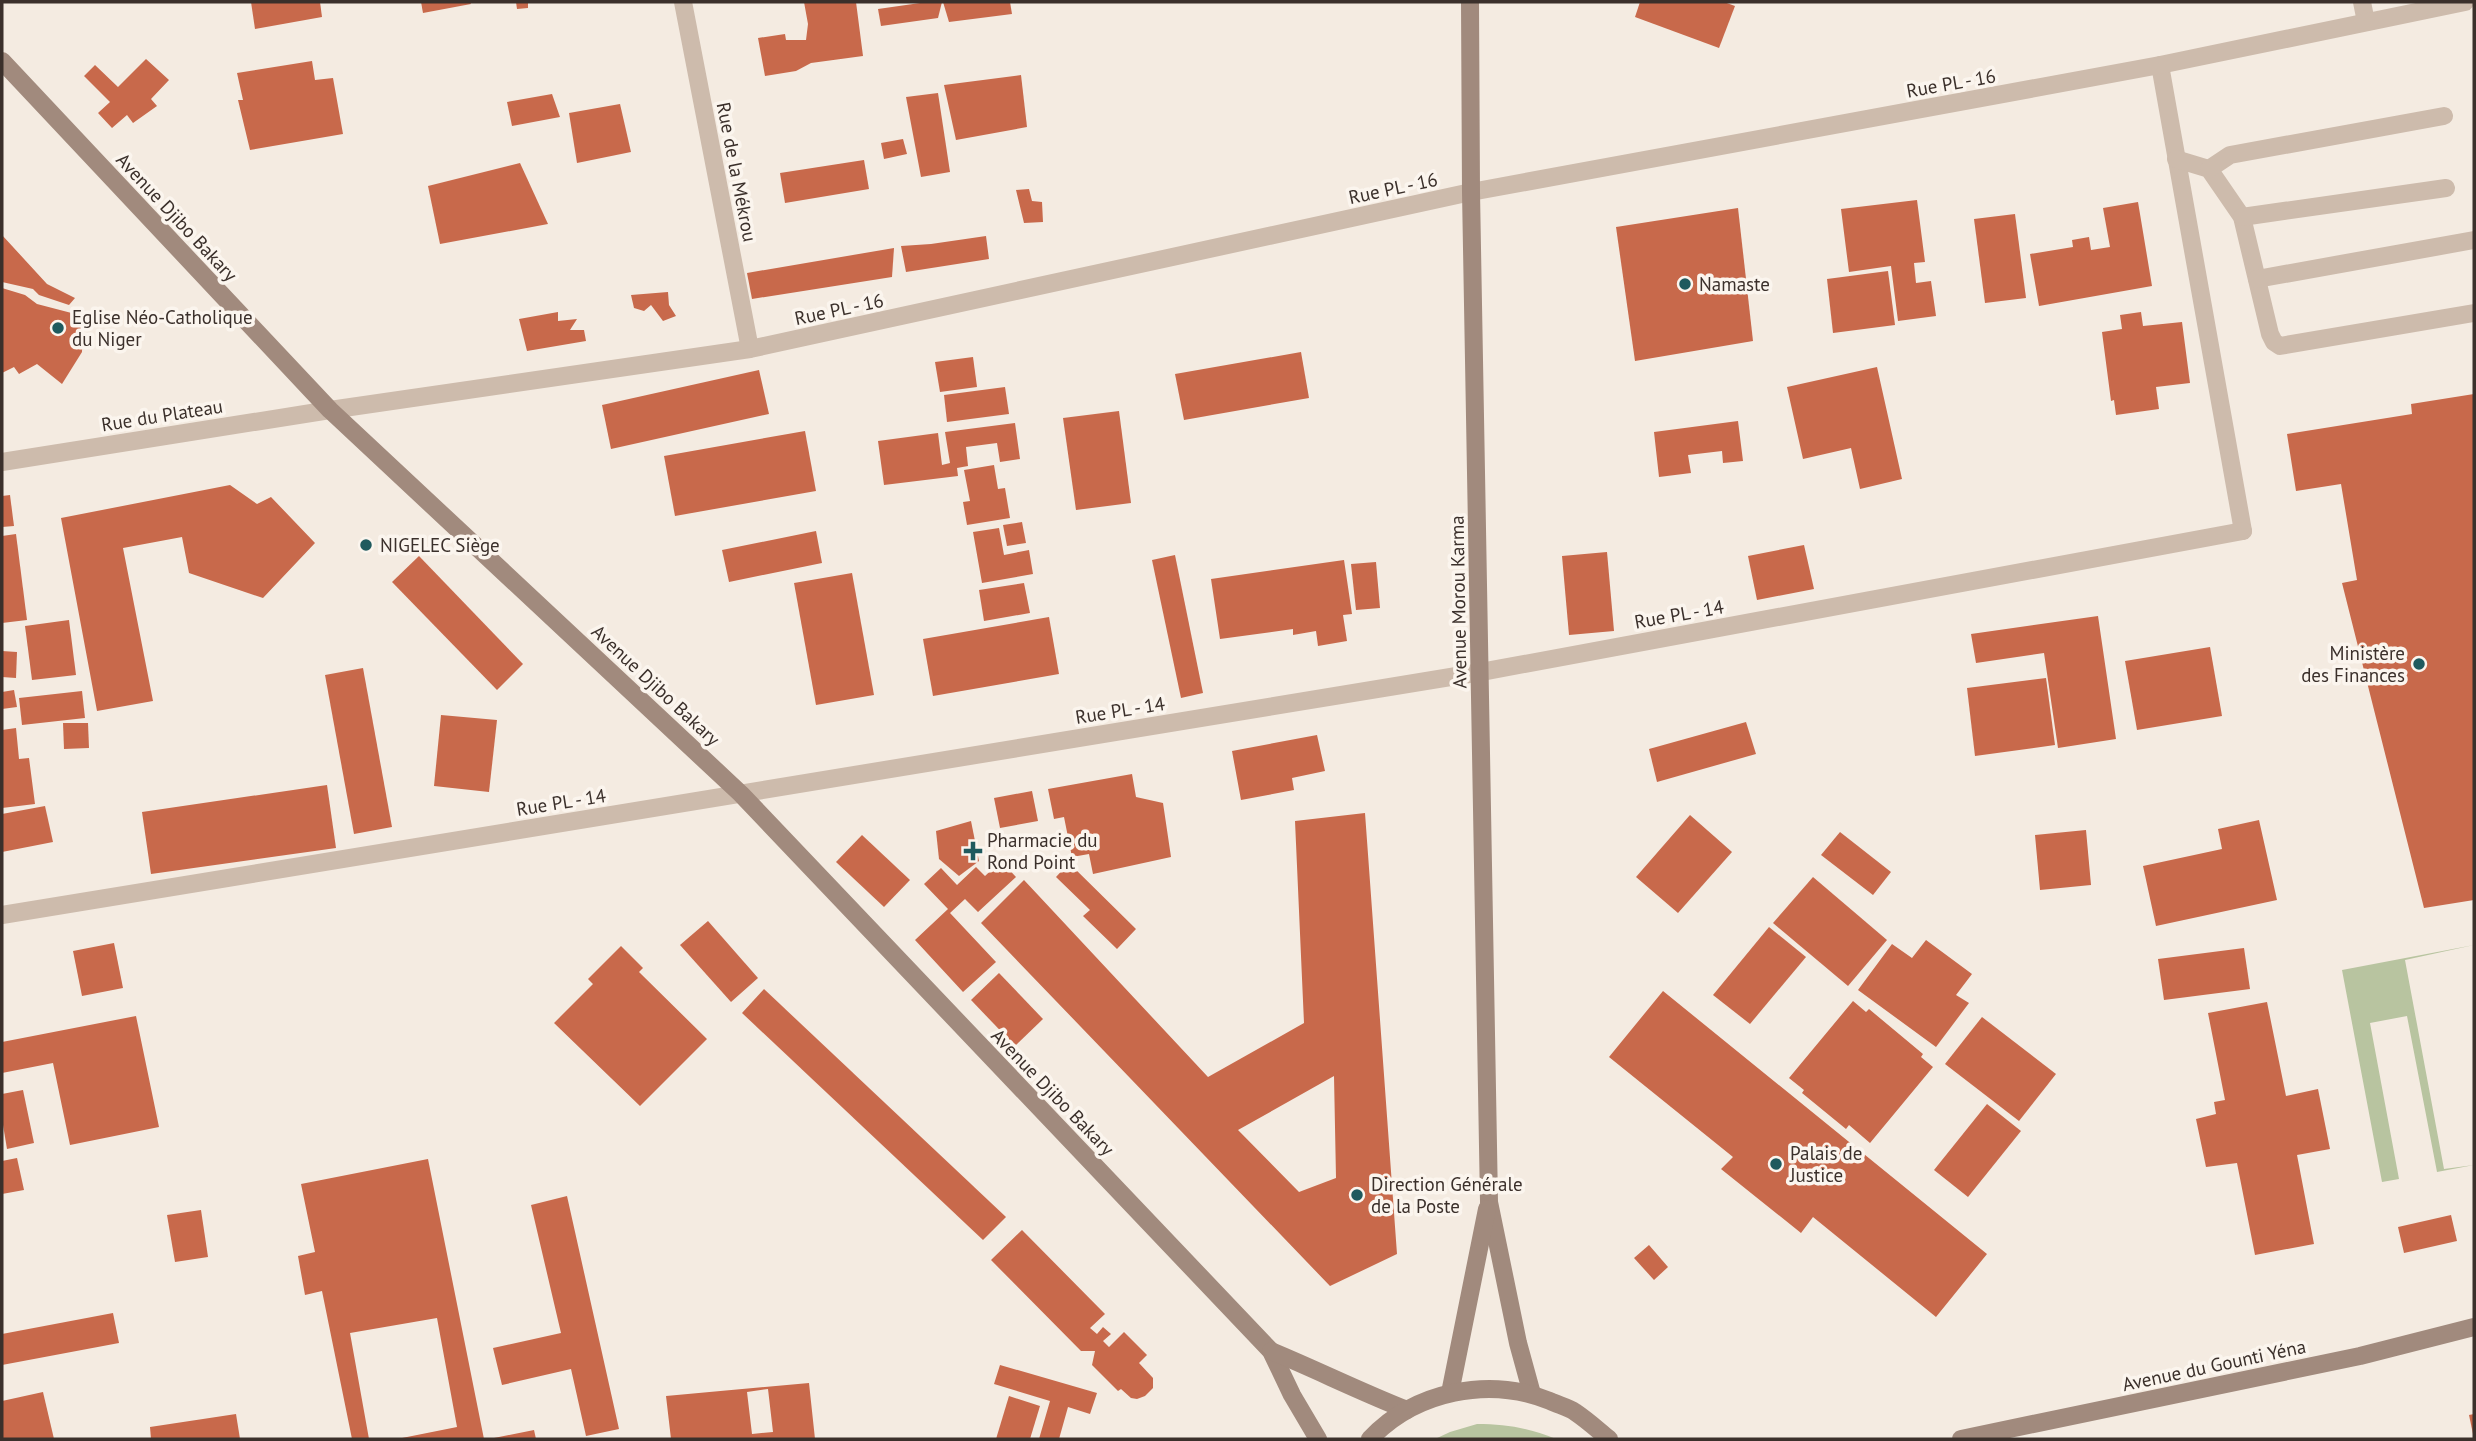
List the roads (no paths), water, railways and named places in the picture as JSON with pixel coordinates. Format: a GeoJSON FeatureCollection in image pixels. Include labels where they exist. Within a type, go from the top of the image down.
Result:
{"type":"FeatureCollection","features":[{"type":"Feature","properties":{"kind":"street","name":"Rue de la Mékrou"},"geometry":{"type":"LineString","coordinates":[[683,2],[750,349]]}},
{"type":"Feature","properties":{"kind":"street","name":"Avenue Morou Karma"},"geometry":{"type":"LineString","coordinates":[[1470,2],[1489,1202],[1507,1294],[1532,1394]]}},
{"type":"Feature","properties":{"kind":"street"},"geometry":{"type":"LineString","coordinates":[[2362,2],[2366,22]]}},
{"type":"Feature","properties":{"kind":"street","name":"Rue PL - 16"},"geometry":{"type":"LineString","coordinates":[[330,410],[750,349],[1471,192],[2160,65],[2465,2]]}},
{"type":"Feature","properties":{"kind":"street","name":"Avenue Djibo Bakary"},"geometry":{"type":"LineString","coordinates":[[2,61],[330,410],[741,794],[1271,1351]]}},
{"type":"Feature","properties":{"kind":"street"},"geometry":{"type":"LineString","coordinates":[[2160,65],[2176,159],[2208,169],[2242,217],[2274,342],[2280,346],[2474,313]]}},
{"type":"Feature","properties":{"kind":"street"},"geometry":{"type":"LineString","coordinates":[[2208,169],[2230,155],[2444,116]]}},
{"type":"Feature","properties":{"kind":"street","name":"Rue PL - 14"},"geometry":{"type":"LineString","coordinates":[[2,915],[1481,671],[2243,531],[2176,159]]}},
{"type":"Feature","properties":{"kind":"street"},"geometry":{"type":"LineString","coordinates":[[2242,217],[2446,188]]}},
{"type":"Feature","properties":{"kind":"street"},"geometry":{"type":"LineString","coordinates":[[2257,279],[2474,240]]}},
{"type":"Feature","properties":{"kind":"street","name":"Rue du Plateau"},"geometry":{"type":"LineString","coordinates":[[2,462],[330,410]]}},
{"type":"Feature","properties":{"kind":"street","name":"Avenue Morou Karma"},"geometry":{"type":"LineString","coordinates":[[1450,1393],[1489,1202]]}},
{"type":"Feature","properties":{"kind":"street","name":"Avenue du Gounti Yéna"},"geometry":{"type":"LineString","coordinates":[[1961,1439],[2360,1356],[2474,1327]]}},
{"type":"Feature","properties":{"kind":"street"},"geometry":{"type":"LineString","coordinates":[[1271,1351],[1407,1410]]}},
{"type":"Feature","properties":{"kind":"street"},"geometry":{"type":"LineString","coordinates":[[1271,1351],[1292,1395],[1318,1439]]}},
{"type":"Feature","properties":{"kind":"street"},"geometry":{"type":"LineString","coordinates":[[1370,1439],[1407,1410],[1450,1393],[1505,1389],[1532,1394],[1574,1411],[1609,1439]]}},
{"type":"Feature","properties":{"kind":"place","name":"Namaste"},"geometry":{"type":"Point","coordinates":[1685,284]}},
{"type":"Feature","properties":{"kind":"place","name":"Eglise Néo-Catholique du Niger"},"geometry":{"type":"Point","coordinates":[58,328]}},
{"type":"Feature","properties":{"kind":"place","name":"NIGELEC Siège"},"geometry":{"type":"Point","coordinates":[366,545]}},
{"type":"Feature","properties":{"kind":"place","name":"Ministère des Finances"},"geometry":{"type":"Point","coordinates":[2419,664]}},
{"type":"Feature","properties":{"kind":"place","name":"Pharmacie du Rond Point"},"geometry":{"type":"Point","coordinates":[973,851]}},
{"type":"Feature","properties":{"kind":"place","name":"Palais de Justice"},"geometry":{"type":"Point","coordinates":[1776,1164]}},
{"type":"Feature","properties":{"kind":"place","name":"Direction Générale de la Poste"},"geometry":{"type":"Point","coordinates":[1357,1195]}}]}
